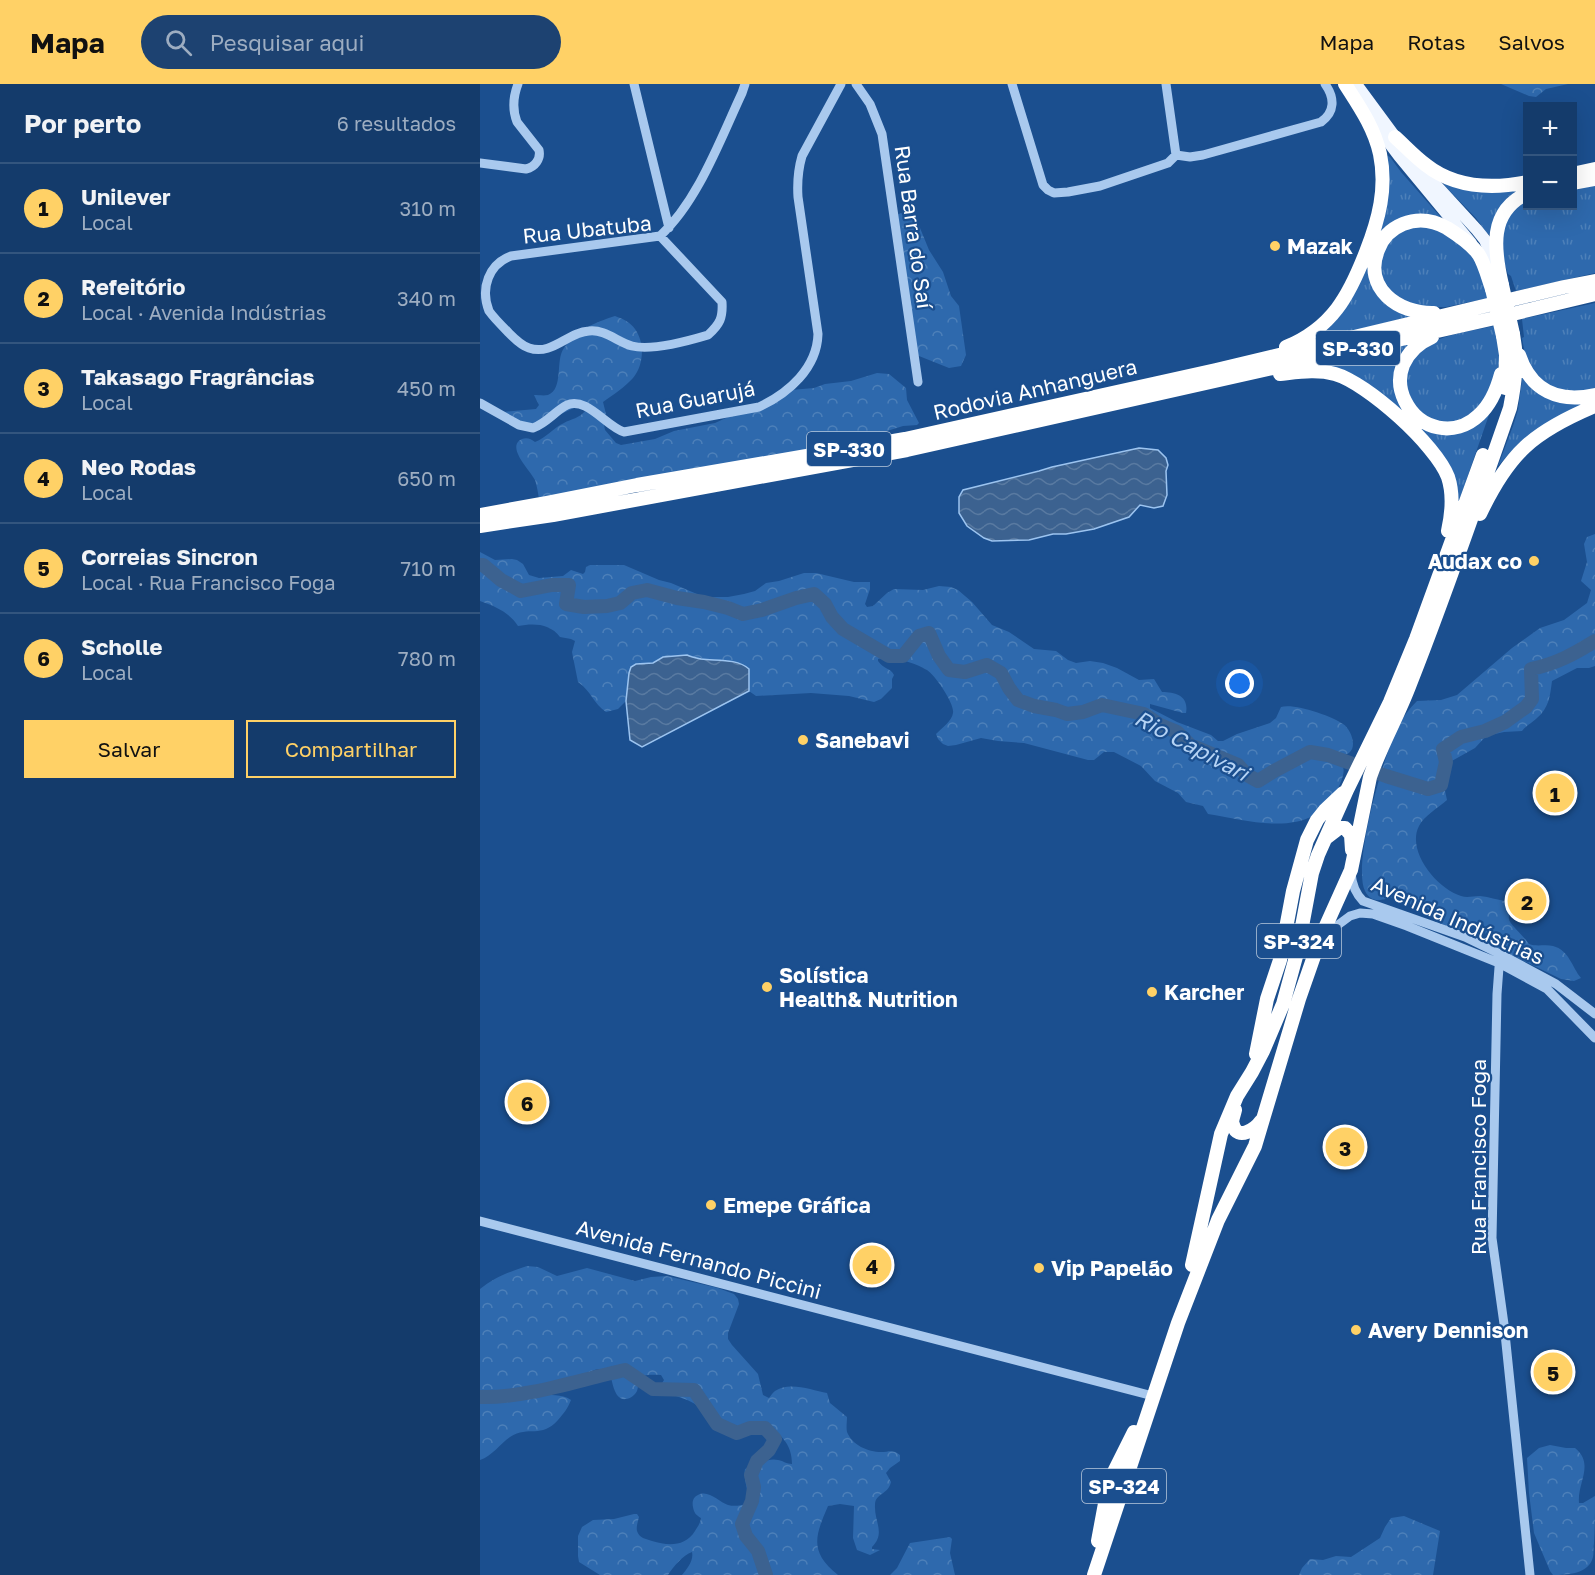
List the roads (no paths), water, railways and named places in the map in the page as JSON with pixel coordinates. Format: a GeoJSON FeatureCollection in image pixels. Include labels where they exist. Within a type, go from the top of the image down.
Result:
{"type":"FeatureCollection","features":[{"type":"Feature","properties":{"kind":"highway"},"geometry":{"type":"LineString","coordinates":[[1214,376],[1288,346],[1312,333],[1344,300],[1354,282],[1378,219],[1382,196],[1382,170],[1380,152],[1372,128],[1345,84]]}},
{"type":"Feature","properties":{"kind":"highway"},"geometry":{"type":"LineString","coordinates":[[1395,136],[1425,165],[1447,178],[1483,186],[1506,186],[1523,183]]}},
{"type":"Feature","properties":{"kind":"highway"},"geometry":{"type":"LineString","coordinates":[[1577,173],[1595,169]]}},
{"type":"Feature","properties":{"kind":"highway"},"geometry":{"type":"LineString","coordinates":[[1577,182],[1595,179]]}},
{"type":"Feature","properties":{"kind":"highway"},"geometry":{"type":"LineString","coordinates":[[1523,195],[1504,212],[1496,233],[1498,283],[1509,342],[1525,369],[1544,390],[1566,397],[1584,397],[1595,394]]}},
{"type":"Feature","properties":{"kind":"highway"},"geometry":{"type":"LineString","coordinates":[[1466,310],[1418,313],[1394,303],[1385,295],[1376,278],[1375,258],[1381,242],[1392,230],[1417,220],[1427,220],[1444,226],[1478,253],[1498,283]]}},
{"type":"Feature","properties":{"kind":"highway","name":"Rodovia Anhanguera"},"geometry":{"type":"LineString","coordinates":[[480,526],[907,450],[1214,376],[1466,310],[1595,280]]}},
{"type":"Feature","properties":{"kind":"highway","name":"Rodovia Anhanguera"},"geometry":{"type":"LineString","coordinates":[[480,515],[670,479],[905,439],[1474,322],[1594,295]]}},
{"type":"Feature","properties":{"kind":"highway"},"geometry":{"type":"LineString","coordinates":[[1474,322],[1423,341],[1406,359],[1400,374],[1401,395],[1415,417],[1425,424],[1437,428],[1448,428],[1465,424],[1478,416],[1488,405],[1494,392],[1509,342]]}},
{"type":"Feature","properties":{"kind":"highway","name":"SP-324"},"geometry":{"type":"LineString","coordinates":[[1178,1323],[1203,1219],[1216,1151],[1226,1119],[1263,1052],[1283,1004],[1297,953],[1312,873],[1324,839],[1349,786],[1375,747],[1409,687],[1440,589],[1510,408],[1514,386],[1509,342]]}},
{"type":"Feature","properties":{"kind":"highway"},"geometry":{"type":"LineString","coordinates":[[1214,376],[1301,371],[1334,374],[1352,381],[1365,390],[1427,444],[1447,474],[1451,491],[1451,515],[1440,589]]}},
{"type":"Feature","properties":{"kind":"highway"},"geometry":{"type":"LineString","coordinates":[[1440,589],[1507,466],[1523,448],[1545,430],[1595,406]]}},
{"type":"Feature","properties":{"kind":"highway","name":"SP-324"},"geometry":{"type":"LineString","coordinates":[[1095,1573],[1178,1323],[1214,1228],[1255,1146],[1299,999],[1328,919],[1351,870],[1375,747]]}},
{"type":"Feature","properties":{"kind":"highway"},"geometry":{"type":"LineString","coordinates":[[1252,1072],[1267,999],[1280,960],[1293,891],[1307,840],[1317,820],[1349,786]]}},
{"type":"Feature","properties":{"kind":"highway"},"geometry":{"type":"LineString","coordinates":[[1324,839],[1339,828],[1345,828],[1350,832],[1353,838],[1351,870]]}},
{"type":"Feature","properties":{"kind":"highway"},"geometry":{"type":"LineString","coordinates":[[1237,1096],[1232,1123],[1234,1129],[1242,1133],[1251,1131],[1263,1119]]}},
{"type":"Feature","properties":{"kind":"main road"},"geometry":{"type":"LineString","coordinates":[[1345,84],[1399,156],[1453,219],[1478,253]]}},
{"type":"Feature","properties":{"kind":"main road"},"geometry":{"type":"LineString","coordinates":[[1356,84],[1412,159],[1478,230],[1485,240],[1498,283]]}},
{"type":"Feature","properties":{"kind":"street"},"geometry":{"type":"LineString","coordinates":[[480,174],[482,163],[530,168],[535,165],[540,156],[536,144],[515,117],[514,101],[518,84]]}},
{"type":"Feature","properties":{"kind":"street"},"geometry":{"type":"LineString","coordinates":[[634,84],[669,228]]}},
{"type":"Feature","properties":{"kind":"street"},"geometry":{"type":"LineString","coordinates":[[660,236],[669,228],[698,186],[745,84]]}},
{"type":"Feature","properties":{"kind":"street","name":"Rua Guarujá"},"geometry":{"type":"LineString","coordinates":[[480,403],[519,425],[533,428],[547,421],[566,405],[578,403],[593,410],[616,429],[624,432],[759,407],[788,390],[810,364],[818,334],[798,196],[798,168],[802,156],[841,84]]}},
{"type":"Feature","properties":{"kind":"street","name":"Rua Barra do Saí"},"geometry":{"type":"LineString","coordinates":[[856,84],[870,104],[882,134],[918,382]]}},
{"type":"Feature","properties":{"kind":"street"},"geometry":{"type":"LineString","coordinates":[[1012,84],[1043,185],[1048,190],[1061,194],[1100,186],[1168,163],[1176,154],[1166,84]]}},
{"type":"Feature","properties":{"kind":"street"},"geometry":{"type":"LineString","coordinates":[[1176,154],[1190,157],[1203,155],[1321,122],[1328,116],[1333,100],[1325,84]]}},
{"type":"Feature","properties":{"kind":"street","name":"Rua Ubatuba"},"geometry":{"type":"LineString","coordinates":[[660,236],[722,302],[723,316],[708,335],[650,348],[629,345],[598,331],[588,330],[552,347],[529,348],[514,338],[488,309],[483,286],[493,266],[502,259],[660,236]]}},
{"type":"Feature","properties":{"kind":"street","name":"Avenida Indústrias"},"geometry":{"type":"LineString","coordinates":[[1351,870],[1353,886],[1363,901],[1465,938],[1500,958],[1547,988],[1595,1038]]}},
{"type":"Feature","properties":{"kind":"street","name":"Avenida Indústrias"},"geometry":{"type":"LineString","coordinates":[[1320,939],[1350,916],[1366,913],[1500,958],[1556,984],[1595,1014]]}},
{"type":"Feature","properties":{"kind":"street","name":"Rua Francisco Foga"},"geometry":{"type":"LineString","coordinates":[[1500,958],[1492,1238],[1504,1324],[1530,1575]]}},
{"type":"Feature","properties":{"kind":"street","name":"Avenida Fernando Piccini"},"geometry":{"type":"LineString","coordinates":[[480,1221],[1151,1403]]}},
{"type":"Feature","properties":{"kind":"water"},"geometry":{"type":"Polygon","coordinates":[[[1139,448],[1158,450],[1166,458],[1168,465],[1167,495],[1163,506],[1154,508],[1140,505],[1129,517],[1094,529],[1053,534],[1029,540],[992,541],[984,538],[967,526],[959,513],[959,497],[963,490],[1139,448]]]}},
{"type":"Feature","properties":{"kind":"water"},"geometry":{"type":"Polygon","coordinates":[[[687,655],[744,665],[749,669],[749,691],[642,747],[630,740],[626,701],[631,667],[636,664],[653,663],[663,657],[687,655]]]}},
{"type":"Feature","properties":{"kind":"waterway","name":"Rio Capivari"},"geometry":{"type":"LineString","coordinates":[[480,565],[521,591],[552,585],[569,585],[566,604],[584,607],[620,603],[632,593],[647,590],[704,602],[743,614],[814,594],[825,604],[832,617],[843,629],[889,656],[903,656],[919,636],[929,633],[939,656],[949,670],[965,672],[987,665],[1001,673],[1018,700],[1067,714],[1083,712],[1102,705],[1144,714],[1160,725],[1177,732],[1190,745],[1238,765],[1247,775],[1258,781],[1310,752],[1328,755],[1428,789],[1441,785],[1446,762],[1443,749],[1461,737],[1485,731],[1505,722],[1526,707],[1532,699],[1531,669],[1564,658],[1595,641]]}},
{"type":"Feature","properties":{"kind":"waterway","name":"Rio Capivari"},"geometry":{"type":"LineString","coordinates":[[480,1397],[535,1392],[625,1370],[653,1389],[694,1390],[717,1424],[737,1433],[750,1428],[765,1428],[775,1439],[769,1450],[757,1461],[751,1475],[754,1487],[752,1501],[742,1524],[746,1536],[758,1551],[766,1575]]}},
{"type":"Feature","properties":{"kind":"place","name":"Mazak"},"geometry":{"type":"Point","coordinates":[1275,246]}},
{"type":"Feature","properties":{"kind":"place","name":"Audax co"},"geometry":{"type":"Point","coordinates":[1534,561]}},
{"type":"Feature","properties":{"kind":"place","name":"Sanebavi"},"geometry":{"type":"Point","coordinates":[803,740]}},
{"type":"Feature","properties":{"kind":"place","name":"Unilever"},"geometry":{"type":"Point","coordinates":[1555,793]}},
{"type":"Feature","properties":{"kind":"place","name":"Refeitório"},"geometry":{"type":"Point","coordinates":[1527,901]}},
{"type":"Feature","properties":{"kind":"place","name":"Solística Health& Nutrition"},"geometry":{"type":"Point","coordinates":[767,987]}},
{"type":"Feature","properties":{"kind":"place","name":"Karcher"},"geometry":{"type":"Point","coordinates":[1152,992]}},
{"type":"Feature","properties":{"kind":"place","name":"Scholle"},"geometry":{"type":"Point","coordinates":[527,1102]}},
{"type":"Feature","properties":{"kind":"place","name":"Takasago Fragrâncias"},"geometry":{"type":"Point","coordinates":[1345,1147]}},
{"type":"Feature","properties":{"kind":"place","name":"Emepe Gráfica"},"geometry":{"type":"Point","coordinates":[711,1205]}},
{"type":"Feature","properties":{"kind":"place","name":"Neo Rodas"},"geometry":{"type":"Point","coordinates":[872,1265]}},
{"type":"Feature","properties":{"kind":"place","name":"Vip Papelão"},"geometry":{"type":"Point","coordinates":[1039,1268]}},
{"type":"Feature","properties":{"kind":"place","name":"Avery Dennison"},"geometry":{"type":"Point","coordinates":[1356,1330]}},
{"type":"Feature","properties":{"kind":"place","name":"Correias Sincron"},"geometry":{"type":"Point","coordinates":[1553,1372]}}]}
